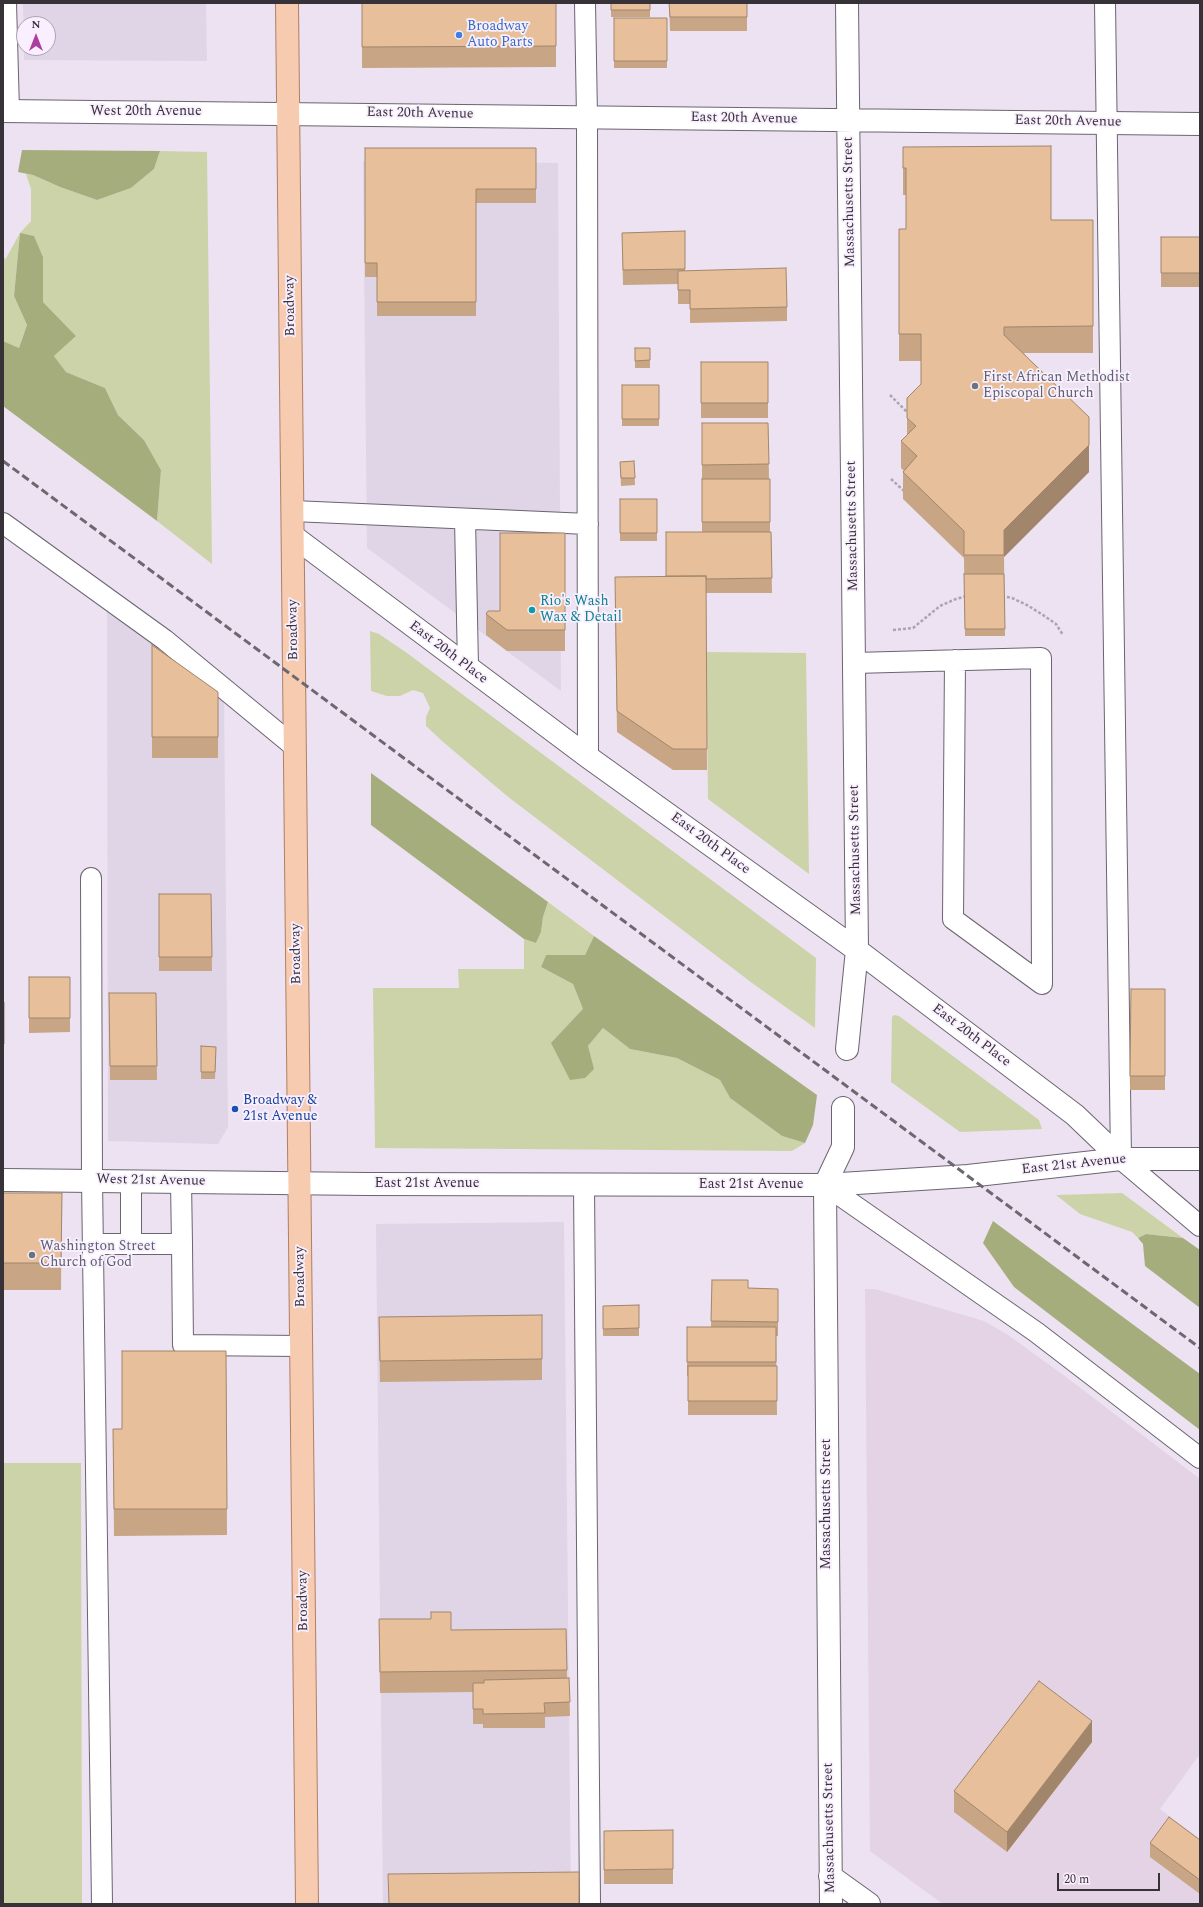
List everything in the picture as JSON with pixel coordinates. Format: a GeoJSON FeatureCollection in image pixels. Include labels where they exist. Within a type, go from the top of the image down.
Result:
{"type":"FeatureCollection","features":[{"type":"Feature","properties":{"kind":"main road","name":"Broadway"},"geometry":{"type":"LineString","coordinates":[[287,3],[307,1904]]}},
{"type":"Feature","properties":{"kind":"street","name":"Massachusetts Street"},"geometry":{"type":"LineString","coordinates":[[847,3],[857,950],[847,1049]]}},
{"type":"Feature","properties":{"kind":"street","name":"West 20th Avenue"},"geometry":{"type":"LineString","coordinates":[[6,111],[288,113]]}},
{"type":"Feature","properties":{"kind":"street","name":"East 20th Avenue"},"geometry":{"type":"LineString","coordinates":[[288,113],[1200,124]]}},
{"type":"Feature","properties":{"kind":"street","name":"East 20th Place"},"geometry":{"type":"LineString","coordinates":[[293,536],[588,757],[857,950],[1075,1115],[1121,1159]]}},
{"type":"Feature","properties":{"kind":"street","name":"Massachusetts Street"},"geometry":{"type":"LineString","coordinates":[[830,1904],[825,1185],[843,1147],[843,1108]]}},
{"type":"Feature","properties":{"kind":"street","name":"East 21st Avenue"},"geometry":{"type":"LineString","coordinates":[[300,1184],[825,1185],[968,1176],[1121,1159],[1200,1159]]}},
{"type":"Feature","properties":{"kind":"street","name":"West 21st Avenue"},"geometry":{"type":"LineString","coordinates":[[3,1180],[300,1184]]}},
{"type":"Feature","properties":{"kind":"street"},"geometry":{"type":"LineString","coordinates":[[830,1876],[869,1904]]}},
{"type":"Feature","properties":{"kind":"lane"},"geometry":{"type":"LineString","coordinates":[[6,3],[6,111]]}},
{"type":"Feature","properties":{"kind":"lane"},"geometry":{"type":"LineString","coordinates":[[585,3],[587,117],[588,757]]}},
{"type":"Feature","properties":{"kind":"lane"},"geometry":{"type":"LineString","coordinates":[[1105,3],[1121,1159],[1200,1226]]}},
{"type":"Feature","properties":{"kind":"lane"},"geometry":{"type":"LineString","coordinates":[[293,511],[588,524]]}},
{"type":"Feature","properties":{"kind":"lane"},"geometry":{"type":"LineString","coordinates":[[465,518],[468,667]]}},
{"type":"Feature","properties":{"kind":"lane"},"geometry":{"type":"LineString","coordinates":[[3,523],[165,640],[295,747]]}},
{"type":"Feature","properties":{"kind":"lane"},"geometry":{"type":"LineString","coordinates":[[854,663],[955,660],[1041,658],[1042,984],[954,919],[955,660]]}},
{"type":"Feature","properties":{"kind":"lane"},"geometry":{"type":"LineString","coordinates":[[91,878],[92,1244],[102,1904]]}},
{"type":"Feature","properties":{"kind":"lane"},"geometry":{"type":"LineString","coordinates":[[131,1181],[131,1244]]}},
{"type":"Feature","properties":{"kind":"lane"},"geometry":{"type":"LineString","coordinates":[[181,1182],[183,1345],[302,1346]]}},
{"type":"Feature","properties":{"kind":"lane"},"geometry":{"type":"LineString","coordinates":[[584,1185],[590,1904]]}},
{"type":"Feature","properties":{"kind":"lane"},"geometry":{"type":"LineString","coordinates":[[825,1185],[1036,1332],[1200,1458]]}},
{"type":"Feature","properties":{"kind":"lane"},"geometry":{"type":"LineString","coordinates":[[92,1244],[182,1244]]}},
{"type":"Feature","properties":{"kind":"path"},"geometry":{"type":"LineString","coordinates":[[890,395],[914,418]]}},
{"type":"Feature","properties":{"kind":"path"},"geometry":{"type":"LineString","coordinates":[[891,479],[907,494]]}},
{"type":"Feature","properties":{"kind":"path"},"geometry":{"type":"LineString","coordinates":[[997,595],[1012,598],[1027,605],[1056,624],[1063,635]]}},
{"type":"Feature","properties":{"kind":"path"},"geometry":{"type":"LineString","coordinates":[[893,630],[913,628],[940,606],[956,599],[969,596]]}},
{"type":"Feature","properties":{"kind":"shaded area"},"geometry":{"type":"Polygon","coordinates":[[[23,3],[206,3],[207,61],[24,60],[24,56],[56,56],[56,16],[23,16],[23,3]]]}},
{"type":"Feature","properties":{"kind":"shaded area"},"geometry":{"type":"Polygon","coordinates":[[[363,161],[558,163],[561,691],[367,548],[363,161]]]}},
{"type":"Feature","properties":{"kind":"shaded area"},"geometry":{"type":"Polygon","coordinates":[[[107,611],[224,697],[228,1127],[218,1144],[108,1141],[107,611]]]}},
{"type":"Feature","properties":{"kind":"shaded area"},"geometry":{"type":"Polygon","coordinates":[[[564,1222],[571,1904],[383,1904],[376,1224],[564,1222]]]}},
{"type":"Feature","properties":{"kind":"shaded area"},"geometry":{"type":"Polygon","coordinates":[[[865,1289],[875,1289],[984,1321],[1008,1335],[1062,1374],[1200,1479],[1200,1754],[1160,1809],[1200,1839],[1200,1904],[943,1904],[870,1851],[865,1289]]]}},
{"type":"Feature","properties":{"kind":"green space"},"geometry":{"type":"Polygon","coordinates":[[[22,150],[160,151],[154,169],[131,188],[97,200],[60,187],[33,175],[18,172],[22,150]]]}},
{"type":"Feature","properties":{"kind":"green space"},"geometry":{"type":"Polygon","coordinates":[[[160,151],[207,152],[212,564],[157,521],[161,470],[144,440],[118,415],[105,388],[66,372],[54,356],[76,336],[43,302],[43,257],[33,236],[20,234],[14,296],[27,325],[19,348],[3,341],[3,253],[5,260],[20,233],[31,221],[31,189],[26,174],[33,175],[60,187],[97,200],[131,188],[154,169],[160,151]]]}},
{"type":"Feature","properties":{"kind":"green space"},"geometry":{"type":"Polygon","coordinates":[[[20,233],[34,236],[43,257],[43,302],[76,336],[54,356],[66,372],[105,388],[118,415],[144,440],[161,470],[157,521],[3,406],[3,341],[19,348],[27,325],[14,296],[20,233]]]}},
{"type":"Feature","properties":{"kind":"green space"},"geometry":{"type":"Polygon","coordinates":[[[370,631],[379,634],[407,653],[816,958],[815,1028],[752,983],[507,796],[442,741],[426,726],[426,717],[430,708],[423,693],[413,690],[400,696],[387,696],[371,691],[370,631]]]}},
{"type":"Feature","properties":{"kind":"green space"},"geometry":{"type":"Polygon","coordinates":[[[706,652],[806,653],[809,874],[708,799],[706,652]]]}},
{"type":"Feature","properties":{"kind":"green space"},"geometry":{"type":"Polygon","coordinates":[[[371,773],[548,902],[543,917],[541,932],[536,943],[524,939],[371,825],[371,773]]]}},
{"type":"Feature","properties":{"kind":"green space"},"geometry":{"type":"Polygon","coordinates":[[[548,902],[594,936],[585,955],[546,955],[541,967],[573,984],[583,1009],[588,1046],[603,1028],[630,1049],[677,1058],[720,1080],[730,1098],[782,1136],[805,1143],[792,1151],[375,1148],[373,988],[459,988],[458,969],[524,969],[524,939],[536,943],[541,932],[543,917],[548,902]]]}},
{"type":"Feature","properties":{"kind":"green space"},"geometry":{"type":"Polygon","coordinates":[[[594,936],[817,1095],[813,1125],[805,1143],[782,1136],[730,1098],[720,1080],[677,1058],[630,1049],[603,1028],[588,1046],[594,1069],[585,1078],[570,1080],[551,1043],[583,1009],[573,984],[541,967],[546,955],[585,955],[594,936]]]}},
{"type":"Feature","properties":{"kind":"green space"},"geometry":{"type":"Polygon","coordinates":[[[894,1015],[899,1016],[1039,1120],[1042,1129],[960,1132],[891,1082],[892,1017],[894,1015]]]}},
{"type":"Feature","properties":{"kind":"green space"},"geometry":{"type":"Polygon","coordinates":[[[1122,1193],[1183,1238],[1146,1234],[1138,1238],[1132,1232],[1080,1214],[1056,1195],[1122,1193]]]}},
{"type":"Feature","properties":{"kind":"green space"},"geometry":{"type":"Polygon","coordinates":[[[993,1221],[1200,1374],[1200,1430],[1014,1287],[983,1243],[993,1221]]]}},
{"type":"Feature","properties":{"kind":"green space"},"geometry":{"type":"Polygon","coordinates":[[[1146,1234],[1183,1238],[1200,1250],[1200,1308],[1145,1266],[1143,1244],[1138,1238],[1146,1234]]]}},
{"type":"Feature","properties":{"kind":"green space"},"geometry":{"type":"Polygon","coordinates":[[[3,1463],[81,1463],[82,1904],[3,1904],[3,1463]]]}},
{"type":"Feature","properties":{"kind":"building","name":"Broadway Auto Parts"},"geometry":{"type":"Polygon","coordinates":[[[362,3],[556,3],[556,46],[362,47],[362,3]]]}},
{"type":"Feature","properties":{"kind":"building"},"geometry":{"type":"Polygon","coordinates":[[[611,3],[650,3],[650,10],[611,10],[611,3]]]}},
{"type":"Feature","properties":{"kind":"building"},"geometry":{"type":"Polygon","coordinates":[[[669,3],[747,3],[747,17],[670,17],[669,3]]]}},
{"type":"Feature","properties":{"kind":"building"},"geometry":{"type":"Polygon","coordinates":[[[614,18],[667,18],[667,61],[614,61],[614,18]]]}},
{"type":"Feature","properties":{"kind":"building","name":"First African Methodist Episcopal Church"},"geometry":{"type":"Polygon","coordinates":[[[1051,146],[1051,220],[1093,220],[1093,326],[1004,327],[1004,335],[1089,417],[1089,445],[1004,530],[1004,555],[964,555],[964,531],[903,472],[917,456],[901,441],[916,426],[907,418],[907,398],[921,384],[921,334],[899,334],[899,229],[906,229],[906,168],[903,168],[903,147],[1051,146]]]}},
{"type":"Feature","properties":{"kind":"building"},"geometry":{"type":"Polygon","coordinates":[[[365,148],[536,148],[536,189],[476,189],[476,302],[377,302],[377,263],[365,263],[365,148]]]}},
{"type":"Feature","properties":{"kind":"building"},"geometry":{"type":"Polygon","coordinates":[[[685,231],[685,269],[623,270],[622,233],[685,231]]]}},
{"type":"Feature","properties":{"kind":"building"},"geometry":{"type":"Polygon","coordinates":[[[1161,237],[1200,237],[1200,273],[1161,273],[1161,237]]]}},
{"type":"Feature","properties":{"kind":"building"},"geometry":{"type":"Polygon","coordinates":[[[786,268],[787,307],[690,309],[690,290],[678,290],[678,271],[786,268]]]}},
{"type":"Feature","properties":{"kind":"building"},"geometry":{"type":"Polygon","coordinates":[[[635,348],[650,348],[650,360],[635,361],[635,348]]]}},
{"type":"Feature","properties":{"kind":"building"},"geometry":{"type":"Polygon","coordinates":[[[701,362],[768,362],[768,403],[701,403],[701,362]]]}},
{"type":"Feature","properties":{"kind":"building"},"geometry":{"type":"Polygon","coordinates":[[[622,385],[659,385],[659,419],[622,419],[622,385]]]}},
{"type":"Feature","properties":{"kind":"building"},"geometry":{"type":"Polygon","coordinates":[[[702,423],[768,423],[769,464],[702,465],[702,423]]]}},
{"type":"Feature","properties":{"kind":"building"},"geometry":{"type":"Polygon","coordinates":[[[634,461],[635,478],[621,478],[620,462],[634,461]]]}},
{"type":"Feature","properties":{"kind":"building"},"geometry":{"type":"Polygon","coordinates":[[[702,479],[770,479],[770,522],[702,522],[702,479]]]}},
{"type":"Feature","properties":{"kind":"building"},"geometry":{"type":"Polygon","coordinates":[[[620,499],[657,499],[657,533],[620,533],[620,499]]]}},
{"type":"Feature","properties":{"kind":"building"},"geometry":{"type":"Polygon","coordinates":[[[666,532],[771,532],[772,578],[706,579],[706,576],[666,576],[666,532]]]}},
{"type":"Feature","properties":{"kind":"building","name":"Rio's Wash Wax & Detail"},"geometry":{"type":"Polygon","coordinates":[[[500,533],[565,533],[565,630],[507,630],[486,614],[488,611],[500,611],[500,533]]]}},
{"type":"Feature","properties":{"kind":"building"},"geometry":{"type":"Polygon","coordinates":[[[964,574],[1004,574],[1005,629],[965,629],[964,574]]]}},
{"type":"Feature","properties":{"kind":"building"},"geometry":{"type":"Polygon","coordinates":[[[706,576],[707,749],[673,749],[617,711],[615,577],[706,576]]]}},
{"type":"Feature","properties":{"kind":"building"},"geometry":{"type":"Polygon","coordinates":[[[152,645],[218,692],[218,737],[152,737],[152,645]]]}},
{"type":"Feature","properties":{"kind":"building"},"geometry":{"type":"Polygon","coordinates":[[[159,894],[211,894],[212,957],[159,957],[159,894]]]}},
{"type":"Feature","properties":{"kind":"building"},"geometry":{"type":"Polygon","coordinates":[[[29,977],[70,977],[70,1018],[29,1018],[29,977]]]}},
{"type":"Feature","properties":{"kind":"building"},"geometry":{"type":"Polygon","coordinates":[[[1131,989],[1165,989],[1165,1076],[1130,1076],[1131,989]]]}},
{"type":"Feature","properties":{"kind":"building"},"geometry":{"type":"Polygon","coordinates":[[[109,993],[156,993],[157,1066],[110,1066],[109,993]]]}},
{"type":"Feature","properties":{"kind":"building"},"geometry":{"type":"Polygon","coordinates":[[[4,1002],[4,1044],[3,1044],[4,1002]]]}},
{"type":"Feature","properties":{"kind":"building"},"geometry":{"type":"Polygon","coordinates":[[[201,1046],[216,1047],[215,1072],[201,1072],[201,1046]]]}},
{"type":"Feature","properties":{"kind":"building","name":"Washington Street Church of God"},"geometry":{"type":"Polygon","coordinates":[[[3,1193],[62,1193],[61,1263],[3,1263],[3,1193]]]}},
{"type":"Feature","properties":{"kind":"building"},"geometry":{"type":"Polygon","coordinates":[[[712,1280],[748,1280],[748,1288],[778,1289],[778,1322],[711,1321],[712,1280]]]}},
{"type":"Feature","properties":{"kind":"building"},"geometry":{"type":"Polygon","coordinates":[[[639,1305],[639,1328],[603,1329],[603,1306],[639,1305]]]}},
{"type":"Feature","properties":{"kind":"building"},"geometry":{"type":"Polygon","coordinates":[[[542,1315],[542,1359],[380,1361],[379,1317],[542,1315]]]}},
{"type":"Feature","properties":{"kind":"building"},"geometry":{"type":"Polygon","coordinates":[[[687,1327],[776,1327],[776,1362],[687,1362],[687,1327]]]}},
{"type":"Feature","properties":{"kind":"building"},"geometry":{"type":"Polygon","coordinates":[[[122,1351],[226,1351],[227,1509],[114,1509],[113,1429],[122,1429],[122,1351]]]}},
{"type":"Feature","properties":{"kind":"building"},"geometry":{"type":"Polygon","coordinates":[[[688,1366],[777,1366],[777,1401],[688,1401],[688,1366]]]}},
{"type":"Feature","properties":{"kind":"building"},"geometry":{"type":"Polygon","coordinates":[[[431,1612],[451,1612],[451,1630],[566,1629],[567,1670],[380,1672],[379,1619],[431,1619],[431,1612]]]}},
{"type":"Feature","properties":{"kind":"building"},"geometry":{"type":"Polygon","coordinates":[[[569,1678],[570,1702],[544,1703],[545,1713],[483,1714],[483,1709],[473,1709],[473,1683],[484,1683],[484,1680],[569,1678]]]}},
{"type":"Feature","properties":{"kind":"building"},"geometry":{"type":"Polygon","coordinates":[[[1039,1681],[1092,1721],[1007,1832],[954,1791],[1039,1681]]]}},
{"type":"Feature","properties":{"kind":"building"},"geometry":{"type":"Polygon","coordinates":[[[1169,1817],[1200,1840],[1200,1880],[1150,1843],[1169,1817]]]}},
{"type":"Feature","properties":{"kind":"building"},"geometry":{"type":"Polygon","coordinates":[[[673,1830],[673,1869],[604,1870],[604,1831],[673,1830]]]}},
{"type":"Feature","properties":{"kind":"building"},"geometry":{"type":"Polygon","coordinates":[[[579,1872],[579,1904],[389,1904],[388,1874],[579,1872]]]}},
{"type":"Feature","properties":{"kind":"railway"},"geometry":{"type":"LineString","coordinates":[[3,461],[1200,1348]]}},
{"type":"Feature","properties":{"kind":"place","name":"Broadway Auto Parts"},"geometry":{"type":"Point","coordinates":[459,35]}},
{"type":"Feature","properties":{"kind":"place","name":"First African Methodist Episcopal Church"},"geometry":{"type":"Point","coordinates":[975,386]}},
{"type":"Feature","properties":{"kind":"place","name":"Rio's Wash Wax & Detail"},"geometry":{"type":"Point","coordinates":[532,610]}},
{"type":"Feature","properties":{"kind":"place","name":"Broadway & 21st Avenue"},"geometry":{"type":"Point","coordinates":[235,1109]}},
{"type":"Feature","properties":{"kind":"place","name":"Washington Street Church of God"},"geometry":{"type":"Point","coordinates":[32,1255]}}]}
